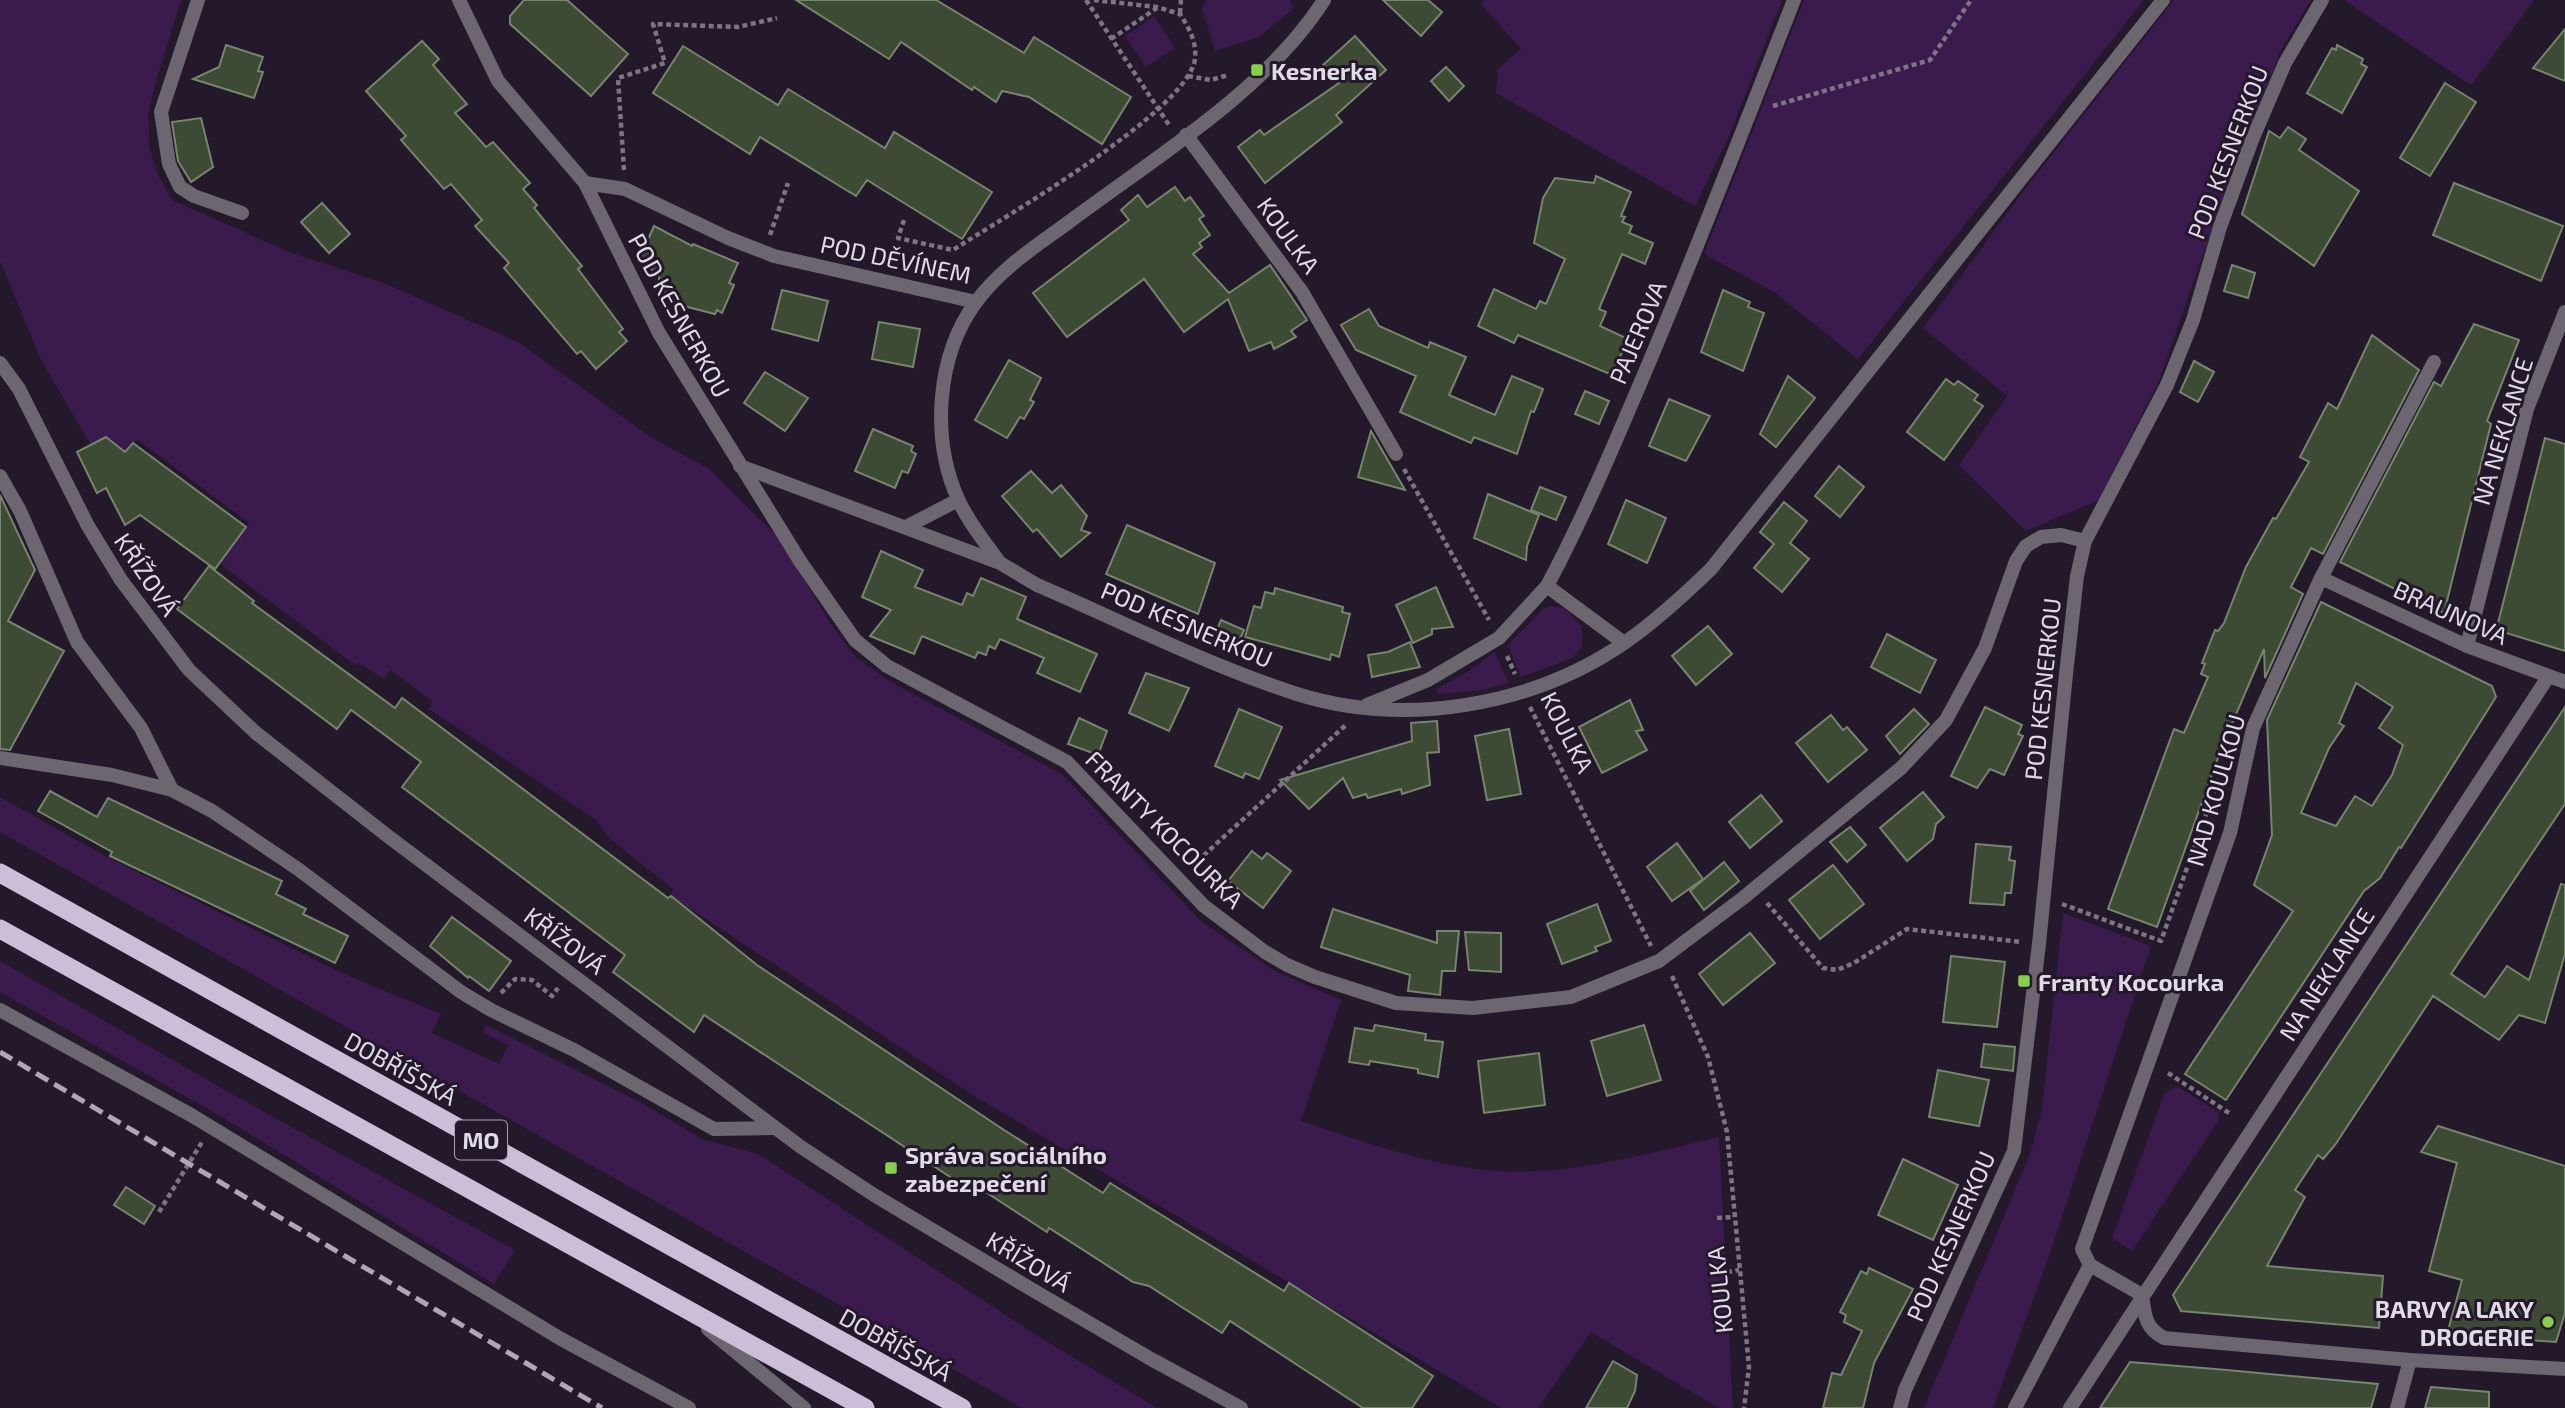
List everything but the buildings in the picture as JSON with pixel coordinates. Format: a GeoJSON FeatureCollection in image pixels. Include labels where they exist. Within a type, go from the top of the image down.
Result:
{"type":"FeatureCollection","features":[{"type":"Feature","properties":{"kind":"highway","name":"DOBŘÍŠSKÁ"},"geometry":{"type":"LineString","coordinates":[[0,873],[962,1408]]}},
{"type":"Feature","properties":{"kind":"highway","name":"MO"},"geometry":{"type":"LineString","coordinates":[[0,929],[864,1408]]}},
{"type":"Feature","properties":{"kind":"street"},"geometry":{"type":"LineString","coordinates":[[198,0],[162,112],[169,164],[180,187],[242,213]]}},
{"type":"Feature","properties":{"kind":"street","name":"POD DĚVÍNEM"},"geometry":{"type":"LineString","coordinates":[[585,183],[625,189],[764,252],[975,302],[1012,264],[1183,137],[1261,74],[1309,23],[1324,0]]}},
{"type":"Feature","properties":{"kind":"street","name":"PAJEROVA"},"geometry":{"type":"LineString","coordinates":[[1546,586],[1577,530],[1621,428],[1794,0]]}},
{"type":"Feature","properties":{"kind":"street","name":"POD KESNERKOU"},"geometry":{"type":"LineString","coordinates":[[585,183],[659,333],[740,466],[1000,563],[1038,585],[1258,680],[1299,695],[1364,706],[1443,708],[1476,704],[1523,692],[1578,669],[1624,643],[1663,614],[1711,569],[2163,0]]}},
{"type":"Feature","properties":{"kind":"street","name":"POD KESNERKOU"},"geometry":{"type":"LineString","coordinates":[[1900,1408],[1905,1390],[2014,1152],[2039,944],[2066,674],[2085,541],[2167,385],[2193,320],[2220,227],[2252,141],[2285,63],[2322,0]]}},
{"type":"Feature","properties":{"kind":"street"},"geometry":{"type":"LineString","coordinates":[[460,1],[498,81],[585,183]]}},
{"type":"Feature","properties":{"kind":"street","name":"KOULKA"},"geometry":{"type":"LineString","coordinates":[[1183,137],[1302,292],[1396,454]]}},
{"type":"Feature","properties":{"kind":"street"},"geometry":{"type":"LineString","coordinates":[[975,302],[956,338],[942,395],[942,449],[958,500],[1000,563]]}},
{"type":"Feature","properties":{"kind":"street","name":"NA NEKLANCE"},"geometry":{"type":"LineString","coordinates":[[2467,646],[2527,409],[2565,312]]}},
{"type":"Feature","properties":{"kind":"street","name":"NAD KOULKOU"},"geometry":{"type":"LineString","coordinates":[[2090,1265],[2082,1249],[2230,833],[2253,728],[2321,578],[2434,362]]}},
{"type":"Feature","properties":{"kind":"street","name":"KŘÍŽOVÁ"},"geometry":{"type":"LineString","coordinates":[[0,363],[19,389],[88,526],[121,580],[165,640],[217,699],[389,837],[774,1128],[874,1195],[1151,1359],[1241,1408]]}},
{"type":"Feature","properties":{"kind":"street","name":"FRANTY KOCOURKA"},"geometry":{"type":"LineString","coordinates":[[740,466],[855,640],[887,666],[1068,762],[1204,906],[1265,952],[1315,977],[1396,1003],[1473,1008],[1571,997],[1658,961],[1755,888],[1901,768],[1946,720],[1985,649],[2016,561],[2026,547],[2040,537],[2061,535],[2085,541]]}},
{"type":"Feature","properties":{"kind":"street"},"geometry":{"type":"LineString","coordinates":[[0,476],[20,511],[77,642],[141,728],[172,790]]}},
{"type":"Feature","properties":{"kind":"street"},"geometry":{"type":"LineString","coordinates":[[906,527],[958,500]]}},
{"type":"Feature","properties":{"kind":"street","name":"BRAUNOVA"},"geometry":{"type":"LineString","coordinates":[[2321,578],[2467,646],[2565,682]]}},
{"type":"Feature","properties":{"kind":"street"},"geometry":{"type":"LineString","coordinates":[[1364,706],[1428,680],[1499,638],[1546,586],[1624,643]]}},
{"type":"Feature","properties":{"kind":"street","name":"NA NEKLANCE"},"geometry":{"type":"LineString","coordinates":[[2070,1408],[2548,677]]}},
{"type":"Feature","properties":{"kind":"street"},"geometry":{"type":"LineString","coordinates":[[0,758],[112,775],[172,790],[212,811],[298,869],[461,992],[491,1010],[574,1050],[713,1129],[774,1128]]}},
{"type":"Feature","properties":{"kind":"street"},"geometry":{"type":"LineString","coordinates":[[0,1010],[212,1127],[561,1339],[689,1408]]}},
{"type":"Feature","properties":{"kind":"street"},"geometry":{"type":"LineString","coordinates":[[2015,1408],[2090,1265],[2142,1295],[2145,1320],[2151,1331],[2164,1338],[2410,1360],[2565,1369]]}},
{"type":"Feature","properties":{"kind":"street"},"geometry":{"type":"LineString","coordinates":[[691,1314],[804,1408]]}},
{"type":"Feature","properties":{"kind":"street"},"geometry":{"type":"LineString","coordinates":[[2397,1408],[2410,1360]]}},
{"type":"Feature","properties":{"kind":"path"},"geometry":{"type":"LineString","coordinates":[[1086,0],[1158,109],[1183,137]]}},
{"type":"Feature","properties":{"kind":"path"},"geometry":{"type":"LineString","coordinates":[[1094,0],[1157,7],[1180,14]]}},
{"type":"Feature","properties":{"kind":"path"},"geometry":{"type":"LineString","coordinates":[[904,220],[898,238],[953,250],[1111,147],[1158,109],[1188,76],[1195,59],[1192,33],[1180,14],[1181,0]]}},
{"type":"Feature","properties":{"kind":"path"},"geometry":{"type":"LineString","coordinates":[[1751,108],[1774,106],[1930,60],[1971,0]]}},
{"type":"Feature","properties":{"kind":"path"},"geometry":{"type":"LineString","coordinates":[[1111,38],[1157,7]]}},
{"type":"Feature","properties":{"kind":"path"},"geometry":{"type":"LineString","coordinates":[[625,189],[618,78],[665,63],[653,24],[738,27],[777,18]]}},
{"type":"Feature","properties":{"kind":"path"},"geometry":{"type":"LineString","coordinates":[[764,252],[788,183]]}},
{"type":"Feature","properties":{"kind":"path","name":"KOULKA"},"geometry":{"type":"LineString","coordinates":[[1396,454],[1499,638],[1523,692],[1658,961],[1671,975],[1708,1056],[1727,1132],[1749,1367],[1744,1408]]}},
{"type":"Feature","properties":{"kind":"path"},"geometry":{"type":"LineString","coordinates":[[1177,879],[1321,751],[1364,706]]}},
{"type":"Feature","properties":{"kind":"path"},"geometry":{"type":"LineString","coordinates":[[2060,903],[2161,941],[2223,767],[2249,749]]}},
{"type":"Feature","properties":{"kind":"path"},"geometry":{"type":"LineString","coordinates":[[1755,888],[1823,968],[1837,970],[1854,963],[1907,929],[2039,944]]}},
{"type":"Feature","properties":{"kind":"path"},"geometry":{"type":"LineString","coordinates":[[532,980],[552,996],[558,987]]}},
{"type":"Feature","properties":{"kind":"path"},"geometry":{"type":"LineString","coordinates":[[2168,1073],[2229,1113]]}},
{"type":"Feature","properties":{"kind":"path"},"geometry":{"type":"LineString","coordinates":[[159,1212],[212,1127]]}},
{"type":"Feature","properties":{"kind":"path"},"geometry":{"type":"LineString","coordinates":[[1717,1218],[1734,1217]]}},
{"type":"Feature","properties":{"kind":"path"},"geometry":{"type":"LineString","coordinates":[[1727,1272],[1740,1270]]}},
{"type":"Feature","properties":{"kind":"shaded area"},"geometry":{"type":"Polygon","coordinates":[[[0,0],[181,0],[148,117],[149,145],[157,173],[172,200],[289,252],[386,284],[518,342],[652,438],[709,469],[780,539],[830,623],[855,657],[893,683],[1063,775],[1202,922],[1275,971],[1341,1000],[1301,1121],[1422,1159],[1497,1171],[1524,1172],[1581,1167],[1719,1137],[1733,1408],[1719,1408],[1591,1332],[1538,1408],[1501,1408],[971,1094],[671,896],[673,889],[609,838],[596,820],[429,709],[432,701],[391,670],[383,679],[364,666],[354,664],[219,563],[249,523],[138,440],[124,451],[106,437],[91,445],[41,360],[0,261],[0,0]]]}},
{"type":"Feature","properties":{"kind":"shaded area"},"geometry":{"type":"Polygon","coordinates":[[[1207,0],[1290,0],[1293,9],[1259,37],[1215,51],[1202,8],[1207,0]]]}},
{"type":"Feature","properties":{"kind":"shaded area"},"geometry":{"type":"Polygon","coordinates":[[[1484,0],[1782,0],[1730,134],[1695,206],[1496,93],[1498,69],[1521,49],[1482,5],[1484,0]]]}},
{"type":"Feature","properties":{"kind":"shaded area"},"geometry":{"type":"Polygon","coordinates":[[[1804,0],[2144,0],[1858,359],[1774,292],[1704,254],[1804,0]]]}},
{"type":"Feature","properties":{"kind":"shaded area"},"geometry":{"type":"Polygon","coordinates":[[[2174,0],[2311,0],[2280,52],[2221,203],[2159,381],[2099,500],[2026,531],[1959,465],[2007,396],[1923,328],[2022,193],[2174,0]]]}},
{"type":"Feature","properties":{"kind":"shaded area"},"geometry":{"type":"Polygon","coordinates":[[[2344,0],[2534,0],[2471,85],[2344,0]]]}},
{"type":"Feature","properties":{"kind":"shaded area"},"geometry":{"type":"Polygon","coordinates":[[[1154,16],[1175,48],[1146,67],[1125,36],[1154,16]]]}},
{"type":"Feature","properties":{"kind":"shaded area"},"geometry":{"type":"Polygon","coordinates":[[[1550,606],[1564,608],[1582,626],[1582,647],[1572,658],[1521,677],[1508,645],[1543,609],[1550,606]]]}},
{"type":"Feature","properties":{"kind":"shaded area"},"geometry":{"type":"Polygon","coordinates":[[[1495,652],[1509,683],[1483,690],[1438,694],[1437,689],[1495,652]]]}},
{"type":"Feature","properties":{"kind":"shaded area"},"geometry":{"type":"Polygon","coordinates":[[[0,797],[107,857],[344,974],[441,1014],[432,1033],[499,1064],[508,1046],[483,1032],[486,1025],[642,1103],[704,1140],[758,1154],[1038,1336],[1157,1408],[1022,1408],[0,832],[0,797]]]}},
{"type":"Feature","properties":{"kind":"shaded area"},"geometry":{"type":"Polygon","coordinates":[[[2063,913],[2151,946],[2048,1259],[1993,1408],[1924,1408],[2030,1154],[2042,1109],[2063,913]]]}},
{"type":"Feature","properties":{"kind":"shaded area"},"geometry":{"type":"Polygon","coordinates":[[[0,961],[232,1094],[515,1250],[494,1284],[219,1115],[0,992],[0,961]]]}},
{"type":"Feature","properties":{"kind":"shaded area"},"geometry":{"type":"Polygon","coordinates":[[[2177,1086],[2218,1112],[2219,1120],[2132,1251],[2112,1238],[2164,1094],[2177,1086]]]}},
{"type":"Feature","properties":{"kind":"railway"},"geometry":{"type":"LineString","coordinates":[[0,1052],[602,1408]]}},
{"type":"Feature","properties":{"kind":"place","name":"Kesnerka"},"geometry":{"type":"Point","coordinates":[1257,70]}},
{"type":"Feature","properties":{"kind":"place","name":"Franty Kocourka"},"geometry":{"type":"Point","coordinates":[2024,981]}},
{"type":"Feature","properties":{"kind":"place","name":"Správa sociálního zabezpečení"},"geometry":{"type":"Point","coordinates":[891,1168]}},
{"type":"Feature","properties":{"kind":"place","name":"BARVY A LAKY DROGERIE"},"geometry":{"type":"Point","coordinates":[2548,1322]}}]}
